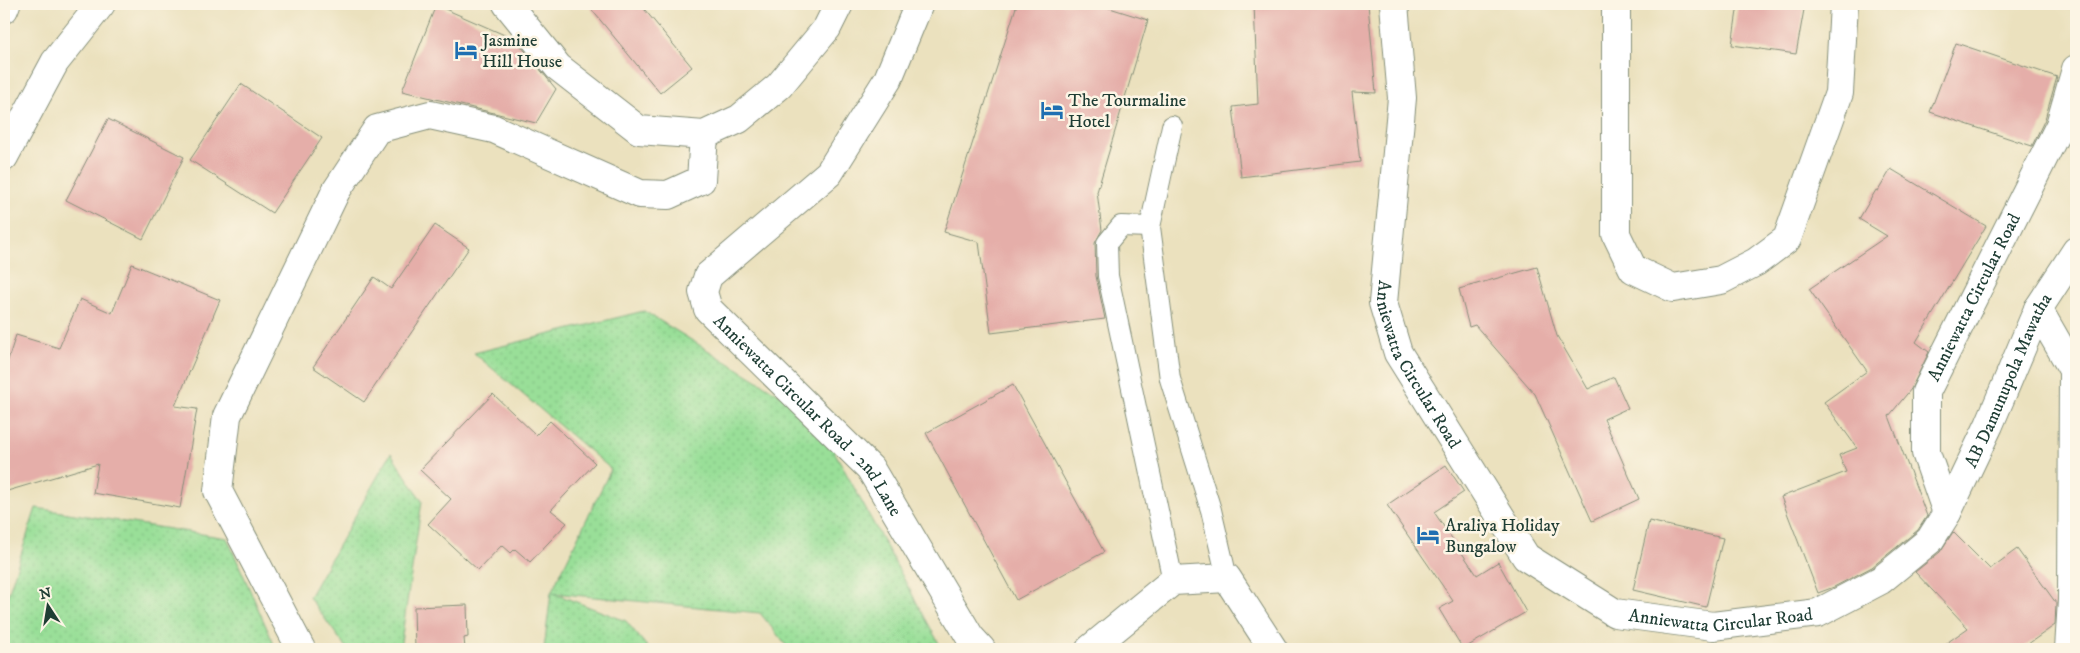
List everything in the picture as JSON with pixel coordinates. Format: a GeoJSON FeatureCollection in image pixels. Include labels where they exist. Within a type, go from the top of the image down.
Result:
{"type":"FeatureCollection","features":[{"type":"Feature","properties":{"kind":"street"},"geometry":{"type":"LineString","coordinates":[[4,10],[6,4]]}},
{"type":"Feature","properties":{"kind":"street"},"geometry":{"type":"LineString","coordinates":[[4,157],[55,62],[101,4]]}},
{"type":"Feature","properties":{"kind":"street"},"geometry":{"type":"LineString","coordinates":[[507,4],[558,67],[639,130],[704,135],[738,119],[779,86],[827,28],[839,4]]}},
{"type":"Feature","properties":{"kind":"street","name":"Anniewatta Circular Road - 2nd Lane"},"geometry":{"type":"LineString","coordinates":[[919,4],[888,79],[829,172],[708,276],[703,292],[708,309],[870,468],[970,637],[981,649]]}},
{"type":"Feature","properties":{"kind":"street","name":"Anniewatta Circular Road"},"geometry":{"type":"LineString","coordinates":[[1394,4],[1402,98],[1383,303],[1398,353],[1526,557],[1615,613],[1713,626],[1818,613],[1881,580],[1930,540],[1947,514],[1926,453],[1926,392],[2060,125],[2076,69]]}},
{"type":"Feature","properties":{"kind":"street"},"geometry":{"type":"LineString","coordinates":[[1616,4],[1616,234],[1633,269],[1673,288],[1721,280],[1756,262],[1787,239],[1840,93],[1844,4]]}},
{"type":"Feature","properties":{"kind":"street"},"geometry":{"type":"LineString","coordinates":[[301,649],[218,491],[227,416],[336,191],[378,129],[430,116],[494,129],[640,194],[668,195],[701,180],[704,135]]}},
{"type":"Feature","properties":{"kind":"street","name":"AB Damunupola Mawatha"},"geometry":{"type":"LineString","coordinates":[[1947,514],[1990,425],[2038,309],[2076,251]]}},
{"type":"Feature","properties":{"kind":"street"},"geometry":{"type":"LineString","coordinates":[[2038,309],[2075,371],[2072,600],[2069,649]]}},
{"type":"Feature","properties":{"kind":"street"},"geometry":{"type":"LineString","coordinates":[[1090,649],[1173,581],[1227,578],[1272,649]]}},
{"type":"Feature","properties":{"kind":"lane"},"geometry":{"type":"LineString","coordinates":[[1172,126],[1150,228],[1170,379],[1211,510],[1227,578]]}},
{"type":"Feature","properties":{"kind":"lane"},"geometry":{"type":"LineString","coordinates":[[1150,228],[1121,226],[1107,244],[1108,276],[1173,581]]}},
{"type":"Feature","properties":{"kind":"green space"},"geometry":{"type":"Polygon","coordinates":[[[644,311],[815,416],[942,649],[789,649],[760,613],[553,593],[626,621],[649,649],[544,649],[551,593],[611,469],[474,353],[644,311]]]}},
{"type":"Feature","properties":{"kind":"green space"},"geometry":{"type":"Polygon","coordinates":[[[391,453],[422,501],[400,649],[347,649],[309,597],[391,453]]]}},
{"type":"Feature","properties":{"kind":"green space"},"geometry":{"type":"Polygon","coordinates":[[[36,508],[227,538],[276,649],[4,649],[4,607],[36,508]]]}},
{"type":"Feature","properties":{"kind":"building"},"geometry":{"type":"Polygon","coordinates":[[[587,4],[640,4],[692,67],[660,93],[587,4]]]}},
{"type":"Feature","properties":{"kind":"building","name":"The Tourmaline Hotel"},"geometry":{"type":"Polygon","coordinates":[[[1017,4],[1097,4],[1148,20],[1097,192],[1102,230],[1095,243],[1096,276],[1105,319],[991,333],[979,242],[944,232],[1017,4]]]}},
{"type":"Feature","properties":{"kind":"building"},"geometry":{"type":"Polygon","coordinates":[[[1254,4],[1368,4],[1376,93],[1352,92],[1360,162],[1241,177],[1233,107],[1258,104],[1254,4]]]}},
{"type":"Feature","properties":{"kind":"building"},"geometry":{"type":"Polygon","coordinates":[[[1738,4],[1805,4],[1796,54],[1732,45],[1738,4]]]}},
{"type":"Feature","properties":{"kind":"building"},"geometry":{"type":"Polygon","coordinates":[[[436,5],[516,40],[556,89],[536,123],[402,91],[436,5]]]}},
{"type":"Feature","properties":{"kind":"building"},"geometry":{"type":"Polygon","coordinates":[[[1956,43],[2057,77],[2045,119],[2032,146],[1930,112],[1956,43]]]}},
{"type":"Feature","properties":{"kind":"building"},"geometry":{"type":"Polygon","coordinates":[[[241,84],[322,138],[272,213],[190,160],[241,84]]]}},
{"type":"Feature","properties":{"kind":"building"},"geometry":{"type":"Polygon","coordinates":[[[108,119],[184,157],[143,239],[66,200],[108,119]]]}},
{"type":"Feature","properties":{"kind":"building"},"geometry":{"type":"Polygon","coordinates":[[[1891,169],[1986,226],[1916,342],[1929,352],[1911,389],[1889,416],[1927,516],[1918,530],[1872,567],[1834,587],[1818,593],[1781,497],[1846,472],[1839,455],[1857,448],[1824,402],[1867,371],[1809,289],[1887,236],[1859,219],[1891,169]]]}},
{"type":"Feature","properties":{"kind":"building"},"geometry":{"type":"Polygon","coordinates":[[[435,225],[469,248],[364,402],[313,367],[374,277],[391,289],[435,225]]]}},
{"type":"Feature","properties":{"kind":"building"},"geometry":{"type":"Polygon","coordinates":[[[132,264],[220,300],[175,406],[197,409],[180,508],[93,493],[98,464],[4,492],[4,372],[16,335],[59,348],[80,299],[112,313],[132,264]]]}},
{"type":"Feature","properties":{"kind":"building"},"geometry":{"type":"Polygon","coordinates":[[[1537,267],[1557,336],[1588,389],[1614,377],[1628,408],[1604,419],[1639,499],[1592,521],[1535,394],[1475,325],[1469,327],[1459,289],[1537,267]]]}},
{"type":"Feature","properties":{"kind":"building"},"geometry":{"type":"Polygon","coordinates":[[[1013,385],[1104,552],[1016,600],[926,433],[1013,385]]]}},
{"type":"Feature","properties":{"kind":"building"},"geometry":{"type":"Polygon","coordinates":[[[493,394],[536,435],[550,421],[595,463],[551,510],[567,523],[530,562],[515,549],[511,553],[502,545],[478,570],[428,524],[451,499],[420,470],[493,394]]]}},
{"type":"Feature","properties":{"kind":"building"},"geometry":{"type":"Polygon","coordinates":[[[1446,465],[1464,492],[1434,512],[1477,575],[1498,562],[1526,612],[1463,649],[1439,609],[1453,601],[1387,505],[1446,465]]]}},
{"type":"Feature","properties":{"kind":"building"},"geometry":{"type":"Polygon","coordinates":[[[1649,521],[1723,538],[1706,607],[1633,590],[1649,521]]]}},
{"type":"Feature","properties":{"kind":"building"},"geometry":{"type":"Polygon","coordinates":[[[1953,532],[1990,569],[2017,549],[2056,603],[2055,625],[2021,649],[1938,649],[1968,628],[1915,572],[1940,552],[1953,532]]]}},
{"type":"Feature","properties":{"kind":"building"},"geometry":{"type":"Polygon","coordinates":[[[467,605],[468,637],[464,638],[465,649],[415,649],[414,607],[467,605]]]}},
{"type":"Feature","properties":{"kind":"place","name":"Jasmine Hill House"},"geometry":{"type":"Point","coordinates":[466,50]}},
{"type":"Feature","properties":{"kind":"place","name":"The Tourmaline Hotel"},"geometry":{"type":"Point","coordinates":[1052,110]}},
{"type":"Feature","properties":{"kind":"place","name":"Araliya Holiday Bungalow"},"geometry":{"type":"Point","coordinates":[1428,535]}}]}
